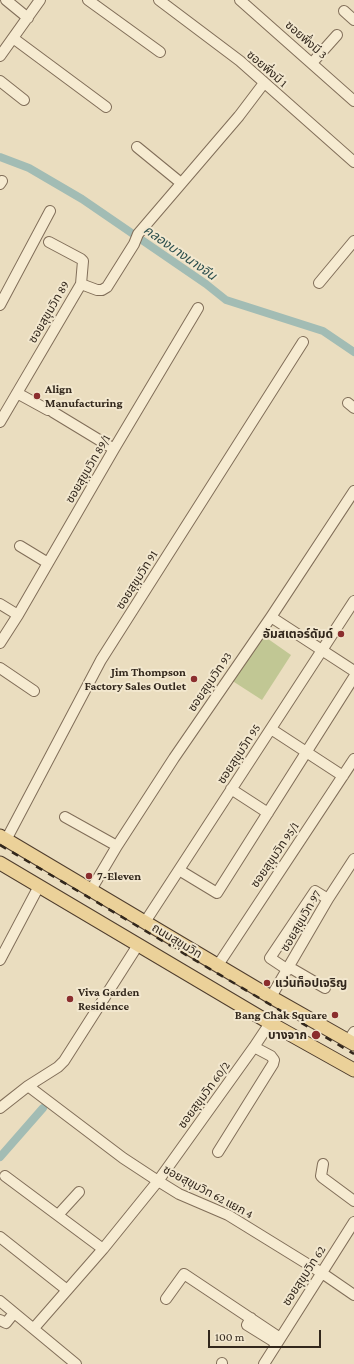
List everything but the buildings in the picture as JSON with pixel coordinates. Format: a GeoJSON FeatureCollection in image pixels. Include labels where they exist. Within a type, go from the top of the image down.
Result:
{"type":"FeatureCollection","features":[{"type":"Feature","properties":{"kind":"main road","name":"ถนนสุขุมวิท"},"geometry":{"type":"LineString","coordinates":[[3,838],[271,997],[352,1039]]}},
{"type":"Feature","properties":{"kind":"main road","name":"ถนนสุขุมวิท"},"geometry":{"type":"LineString","coordinates":[[0,863],[270,1023],[354,1070]]}},
{"type":"Feature","properties":{"kind":"street"},"geometry":{"type":"LineString","coordinates":[[6,0],[28,18]]}},
{"type":"Feature","properties":{"kind":"street"},"geometry":{"type":"LineString","coordinates":[[0,56],[40,0]]}},
{"type":"Feature","properties":{"kind":"street"},"geometry":{"type":"LineString","coordinates":[[88,0],[160,52]]}},
{"type":"Feature","properties":{"kind":"street","name":"ซอยพึ่งมี 1"},"geometry":{"type":"LineString","coordinates":[[159,0],[240,61],[354,162]]}},
{"type":"Feature","properties":{"kind":"street","name":"ซอยพึ่งมี 3"},"geometry":{"type":"LineString","coordinates":[[240,0],[312,63],[352,95]]}},
{"type":"Feature","properties":{"kind":"street"},"geometry":{"type":"LineString","coordinates":[[344,11],[354,20]]}},
{"type":"Feature","properties":{"kind":"street"},"geometry":{"type":"LineString","coordinates":[[312,63],[337,35]]}},
{"type":"Feature","properties":{"kind":"street"},"geometry":{"type":"LineString","coordinates":[[13,38],[106,108]]}},
{"type":"Feature","properties":{"kind":"street"},"geometry":{"type":"LineString","coordinates":[[0,81],[24,100]]}},
{"type":"Feature","properties":{"kind":"street","name":"ซอยสุขุมวิท 89"},"geometry":{"type":"LineString","coordinates":[[0,422],[81,284],[97,290],[102,290],[107,287],[134,244],[138,234],[239,116],[264,83]]}},
{"type":"Feature","properties":{"kind":"street"},"geometry":{"type":"LineString","coordinates":[[137,147],[181,183]]}},
{"type":"Feature","properties":{"kind":"street"},"geometry":{"type":"LineString","coordinates":[[0,305],[50,211]]}},
{"type":"Feature","properties":{"kind":"street"},"geometry":{"type":"LineString","coordinates":[[319,283],[354,241]]}},
{"type":"Feature","properties":{"kind":"street"},"geometry":{"type":"LineString","coordinates":[[49,242],[83,261],[81,284]]}},
{"type":"Feature","properties":{"kind":"street","name":"ซอยสุขุมวิท 89/1"},"geometry":{"type":"LineString","coordinates":[[0,643],[18,616],[114,448],[198,308]]}},
{"type":"Feature","properties":{"kind":"street","name":"ซอยสุขุมวิท 91"},"geometry":{"type":"LineString","coordinates":[[3,838],[101,660],[303,342]]}},
{"type":"Feature","properties":{"kind":"street"},"geometry":{"type":"LineString","coordinates":[[17,393],[114,448]]}},
{"type":"Feature","properties":{"kind":"street","name":"ซอยสุขุมวิท 93"},"geometry":{"type":"LineString","coordinates":[[91,890],[117,846],[174,758],[271,617],[354,491]]}},
{"type":"Feature","properties":{"kind":"street"},"geometry":{"type":"LineString","coordinates":[[20,546],[48,563]]}},
{"type":"Feature","properties":{"kind":"street","name":"ซอยสุขุมวิท 95"},"geometry":{"type":"LineString","coordinates":[[146,922],[354,601]]}},
{"type":"Feature","properties":{"kind":"street"},"geometry":{"type":"LineString","coordinates":[[0,604],[18,616]]}},
{"type":"Feature","properties":{"kind":"street"},"geometry":{"type":"LineString","coordinates":[[271,617],[354,671]]}},
{"type":"Feature","properties":{"kind":"street"},"geometry":{"type":"LineString","coordinates":[[0,668],[34,690]]}},
{"type":"Feature","properties":{"kind":"street"},"geometry":{"type":"LineString","coordinates":[[179,870],[217,893],[354,677]]}},
{"type":"Feature","properties":{"kind":"street"},"geometry":{"type":"LineString","coordinates":[[271,729],[343,776]]}},
{"type":"Feature","properties":{"kind":"street","name":"ซอยสุขุมวิท 95/1"},"geometry":{"type":"LineString","coordinates":[[218,965],[354,759]]}},
{"type":"Feature","properties":{"kind":"street"},"geometry":{"type":"LineString","coordinates":[[232,789],[268,813]]}},
{"type":"Feature","properties":{"kind":"street"},"geometry":{"type":"LineString","coordinates":[[65,817],[117,846]]}},
{"type":"Feature","properties":{"kind":"street","name":"ซอยสุขุมวิท 97"},"geometry":{"type":"LineString","coordinates":[[271,997],[328,899],[354,859]]}},
{"type":"Feature","properties":{"kind":"street"},"geometry":{"type":"LineString","coordinates":[[0,960],[39,886]]}},
{"type":"Feature","properties":{"kind":"street"},"geometry":{"type":"LineString","coordinates":[[325,988],[270,958],[315,891],[328,899]]}},
{"type":"Feature","properties":{"kind":"street"},"geometry":{"type":"LineString","coordinates":[[0,1108],[28,1086],[58,1067],[64,1061],[138,945]]}},
{"type":"Feature","properties":{"kind":"street","name":"ซอยสุขุมวิท 60/2"},"geometry":{"type":"LineString","coordinates":[[34,1328],[103,1249],[158,1181],[270,1023]]}},
{"type":"Feature","properties":{"kind":"street"},"geometry":{"type":"LineString","coordinates":[[218,1152],[273,1064],[274,1060],[270,1056],[254,1047]]}},
{"type":"Feature","properties":{"kind":"street","name":"ซอยสุขุมวิท 62 แยก 4"},"geometry":{"type":"LineString","coordinates":[[28,1086],[123,1158],[158,1181],[179,1194],[228,1215],[322,1273],[354,1295]]}},
{"type":"Feature","properties":{"kind":"street"},"geometry":{"type":"LineString","coordinates":[[323,1164],[321,1176],[354,1201]]}},
{"type":"Feature","properties":{"kind":"street"},"geometry":{"type":"LineString","coordinates":[[5,1176],[103,1249]]}},
{"type":"Feature","properties":{"kind":"street"},"geometry":{"type":"LineString","coordinates":[[58,1215],[79,1192]]}},
{"type":"Feature","properties":{"kind":"street","name":"ซอยสุขุมวิท 62"},"geometry":{"type":"LineString","coordinates":[[264,1364],[354,1222]]}},
{"type":"Feature","properties":{"kind":"street"},"geometry":{"type":"LineString","coordinates":[[0,1237],[67,1290]]}},
{"type":"Feature","properties":{"kind":"street"},"geometry":{"type":"LineString","coordinates":[[166,1299],[184,1274],[251,1318],[278,1340]]}},
{"type":"Feature","properties":{"kind":"street"},"geometry":{"type":"LineString","coordinates":[[0,1301],[76,1364]]}},
{"type":"Feature","properties":{"kind":"street"},"geometry":{"type":"LineString","coordinates":[[0,1320],[3,1323],[6,1323],[14,1313]]}},
{"type":"Feature","properties":{"kind":"green space"},"geometry":{"type":"Polygon","coordinates":[[[261,634],[291,655],[262,700],[231,680],[261,634]]]}},
{"type":"Feature","properties":{"kind":"waterway","name":"คลองบางนางจีน"},"geometry":{"type":"LineString","coordinates":[[0,157],[29,168],[82,199],[206,284],[226,300],[323,331],[354,352]]}},
{"type":"Feature","properties":{"kind":"waterway"},"geometry":{"type":"LineString","coordinates":[[0,1157],[43,1108]]}},
{"type":"Feature","properties":{"kind":"railway"},"geometry":{"type":"LineString","coordinates":[[0,845],[354,1054]]}},
{"type":"Feature","properties":{"kind":"place","name":"Align Manufacturing"},"geometry":{"type":"Point","coordinates":[37,396]}},
{"type":"Feature","properties":{"kind":"place","name":"อัมสเตอร์ดัมด์"},"geometry":{"type":"Point","coordinates":[341,634]}},
{"type":"Feature","properties":{"kind":"place","name":"Jim Thompson Factory Sales Outlet"},"geometry":{"type":"Point","coordinates":[194,679]}},
{"type":"Feature","properties":{"kind":"place","name":"7-Eleven"},"geometry":{"type":"Point","coordinates":[89,876]}},
{"type":"Feature","properties":{"kind":"place","name":"แว่นท็อปเจริญ"},"geometry":{"type":"Point","coordinates":[267,983]}},
{"type":"Feature","properties":{"kind":"place","name":"Viva Garden Residence"},"geometry":{"type":"Point","coordinates":[70,999]}},
{"type":"Feature","properties":{"kind":"place","name":"Bang Chak Square"},"geometry":{"type":"Point","coordinates":[335,1015]}},
{"type":"Feature","properties":{"kind":"place","name":"บางจาก"},"geometry":{"type":"Point","coordinates":[316,1035]}}]}
